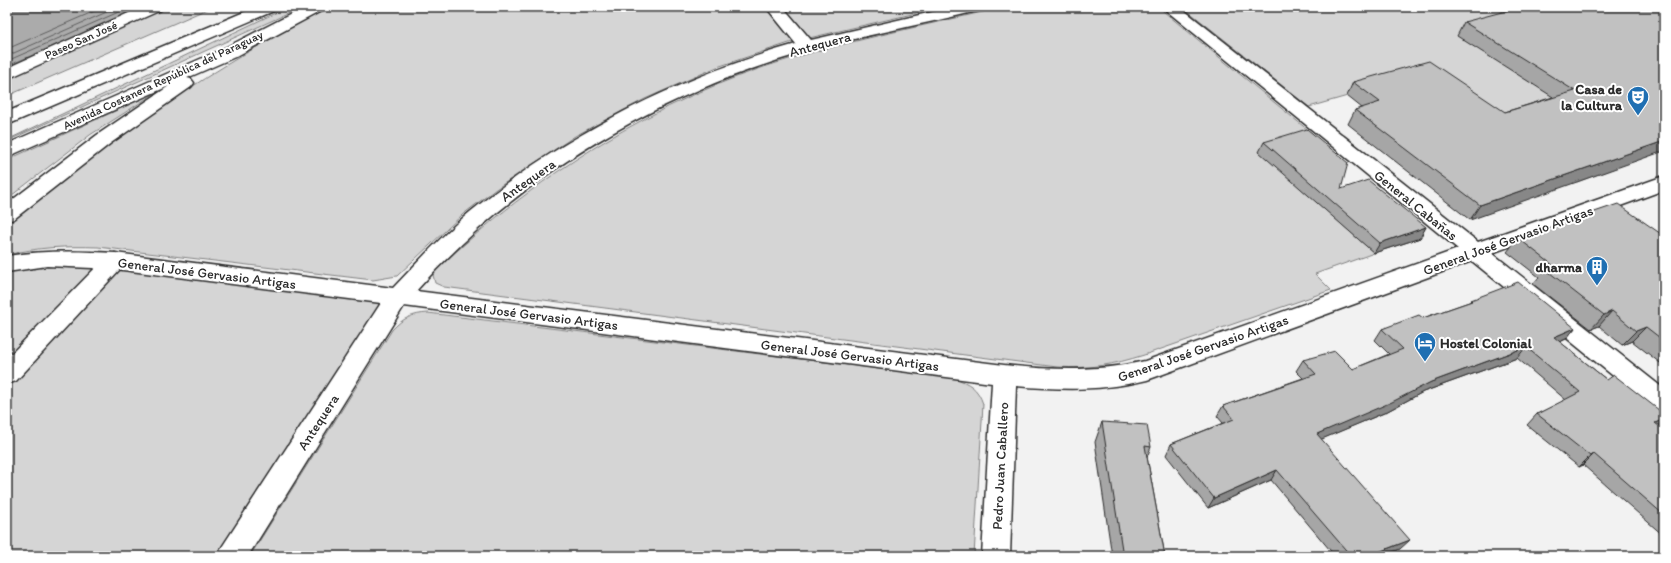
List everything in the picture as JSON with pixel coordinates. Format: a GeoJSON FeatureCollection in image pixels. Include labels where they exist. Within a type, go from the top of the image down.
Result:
{"type":"FeatureCollection","features":[{"type":"Feature","properties":{"kind":"street","name":"Paseo San José"},"geometry":{"type":"LineString","coordinates":[[7,74],[155,7]]}},
{"type":"Feature","properties":{"kind":"street","name":"Avenida Costanera República del Paraguay"},"geometry":{"type":"LineString","coordinates":[[7,119],[270,7]]}},
{"type":"Feature","properties":{"kind":"street","name":"Avenida Costanera República del Paraguay"},"geometry":{"type":"LineString","coordinates":[[7,151],[229,53],[318,7]]}},
{"type":"Feature","properties":{"kind":"street"},"geometry":{"type":"LineString","coordinates":[[774,7],[807,46]]}},
{"type":"Feature","properties":{"kind":"street","name":"Antequera"},"geometry":{"type":"LineString","coordinates":[[232,556],[398,297],[431,260],[472,221],[538,172],[573,149],[630,116],[692,86],[753,63],[807,46],[975,7]]}},
{"type":"Feature","properties":{"kind":"street","name":"General Cabañas"},"geometry":{"type":"LineString","coordinates":[[1170,7],[1664,403]]}},
{"type":"Feature","properties":{"kind":"street"},"geometry":{"type":"LineString","coordinates":[[7,214],[104,139],[229,53]]}},
{"type":"Feature","properties":{"kind":"street","name":"General José Gervasio Artigas"},"geometry":{"type":"LineString","coordinates":[[7,264],[29,259],[57,257],[115,261],[1004,375],[1060,380],[1094,381],[1121,377],[1154,367],[1664,183]]}},
{"type":"Feature","properties":{"kind":"street"},"geometry":{"type":"LineString","coordinates":[[7,374],[115,261]]}},
{"type":"Feature","properties":{"kind":"street","name":"Pedro Juan Caballero"},"geometry":{"type":"LineString","coordinates":[[996,556],[1004,375]]}},
{"type":"Feature","properties":{"kind":"shaded area"},"geometry":{"type":"Polygon","coordinates":[[[164,7],[212,7],[7,96],[7,78],[164,7]]]}},
{"type":"Feature","properties":{"kind":"shaded area"},"geometry":{"type":"Polygon","coordinates":[[[288,7],[302,7],[7,141],[7,140],[288,7]]]}},
{"type":"Feature","properties":{"kind":"shaded area"},"geometry":{"type":"Polygon","coordinates":[[[331,7],[942,7],[792,42],[717,67],[645,99],[575,136],[496,189],[462,215],[397,276],[373,280],[98,247],[52,248],[30,250],[7,255],[7,221],[45,191],[124,133],[204,79],[288,29],[331,7]]]}},
{"type":"Feature","properties":{"kind":"shaded area"},"geometry":{"type":"Polygon","coordinates":[[[1004,7],[1158,7],[1314,135],[1260,152],[1374,253],[1315,274],[1331,290],[1144,355],[1111,364],[1091,367],[1057,367],[444,287],[435,283],[433,275],[436,270],[475,235],[557,172],[600,144],[645,118],[692,95],[740,76],[816,51],[1004,7]]]}},
{"type":"Feature","properties":{"kind":"shaded area"},"geometry":{"type":"Polygon","coordinates":[[[1183,7],[1561,7],[1565,105],[1617,167],[1577,182],[1421,75],[1309,107],[1183,7]]]}},
{"type":"Feature","properties":{"kind":"shaded area"},"geometry":{"type":"Polygon","coordinates":[[[157,92],[90,135],[7,199],[7,160],[157,92]]]}},
{"type":"Feature","properties":{"kind":"shaded area"},"geometry":{"type":"Polygon","coordinates":[[[29,259],[398,297],[231,556],[7,556],[7,264],[29,259]]]}},
{"type":"Feature","properties":{"kind":"shaded area"},"geometry":{"type":"Polygon","coordinates":[[[428,313],[954,378],[964,382],[976,390],[983,404],[974,556],[250,556],[392,330],[408,317],[428,313]]]}},
{"type":"Feature","properties":{"kind":"water"},"geometry":{"type":"Polygon","coordinates":[[[7,7],[139,7],[87,32],[7,66],[7,7]]]}},
{"type":"Feature","properties":{"kind":"building"},"geometry":{"type":"Polygon","coordinates":[[[1521,7],[1657,7],[1664,10],[1664,141],[1480,205],[1355,110],[1380,102],[1353,82],[1429,61],[1505,112],[1575,91],[1464,22],[1521,7]]]}},
{"type":"Feature","properties":{"kind":"building"},"geometry":{"type":"Polygon","coordinates":[[[1307,129],[1348,163],[1341,189],[1368,180],[1426,227],[1380,243],[1264,142],[1307,129]]]}},
{"type":"Feature","properties":{"kind":"building","name":"dharma"},"geometry":{"type":"Polygon","coordinates":[[[1618,204],[1664,236],[1664,341],[1646,327],[1636,331],[1612,311],[1604,315],[1545,269],[1554,266],[1518,238],[1618,204]]]}},
{"type":"Feature","properties":{"kind":"building"},"geometry":{"type":"Polygon","coordinates":[[[1518,282],[1575,328],[1554,337],[1607,380],[1614,375],[1664,414],[1664,419],[1655,423],[1664,430],[1664,515],[1594,454],[1590,456],[1537,414],[1580,392],[1526,347],[1431,382],[1392,402],[1317,434],[1410,540],[1368,556],[1351,556],[1277,470],[1214,498],[1171,444],[1234,419],[1223,406],[1316,374],[1303,360],[1335,351],[1353,369],[1403,349],[1382,329],[1419,315],[1423,318],[1472,301],[1471,300],[1518,282]]]}},
{"type":"Feature","properties":{"kind":"building"},"geometry":{"type":"Polygon","coordinates":[[[1102,422],[1147,425],[1151,447],[1145,446],[1165,556],[1123,556],[1102,422]]]}},
{"type":"Feature","properties":{"kind":"place","name":"Casa de la Cultura"},"geometry":{"type":"Point","coordinates":[1638,116]}},
{"type":"Feature","properties":{"kind":"place","name":"dharma"},"geometry":{"type":"Point","coordinates":[1597,286]}},
{"type":"Feature","properties":{"kind":"place","name":"Hostel Colonial"},"geometry":{"type":"Point","coordinates":[1425,362]}}]}
